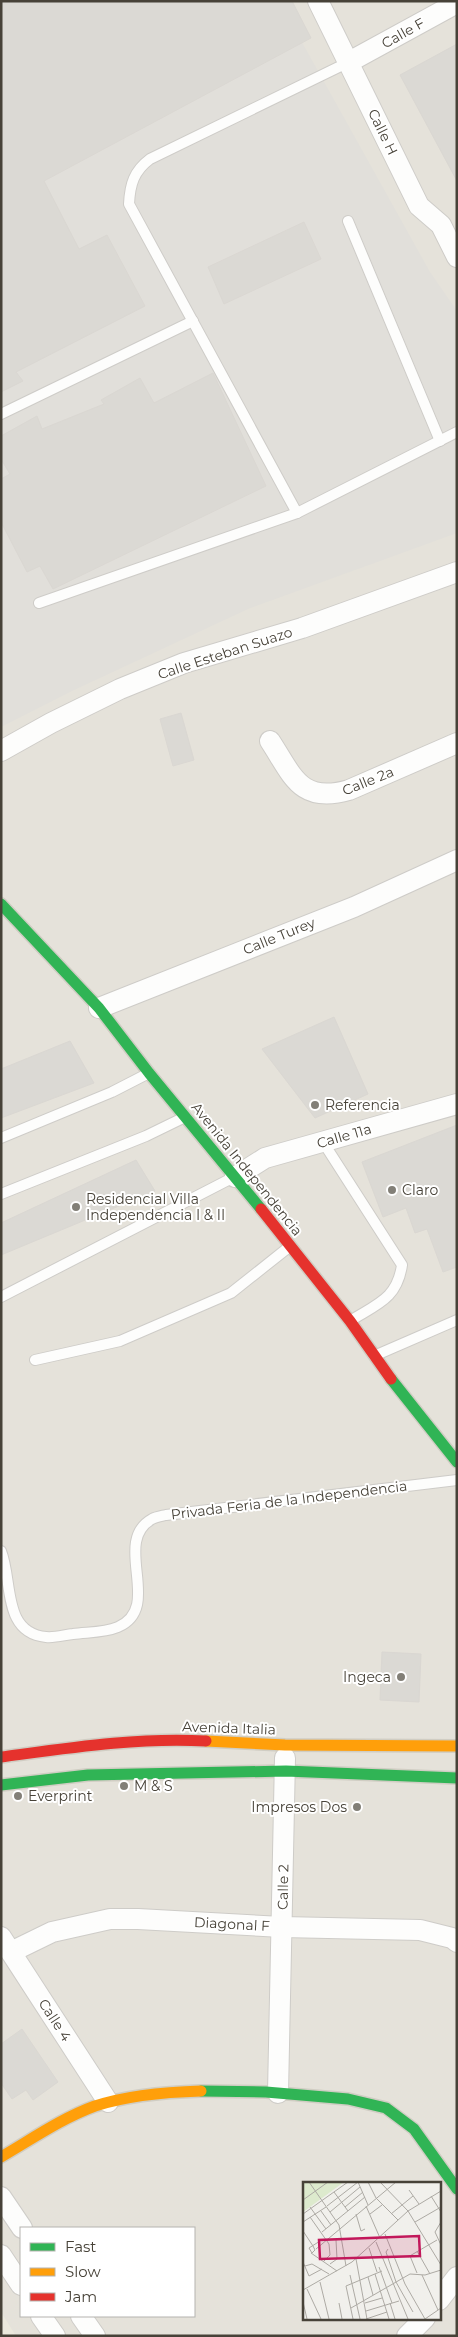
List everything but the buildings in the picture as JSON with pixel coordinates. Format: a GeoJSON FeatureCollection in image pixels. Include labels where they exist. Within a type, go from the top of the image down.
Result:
{"type":"FeatureCollection","features":[{"type":"Feature","properties":{"kind":"street","name":"Calle H"},"geometry":{"type":"LineString","coordinates":[[318,1],[419,206],[449,224],[457,257]]}},
{"type":"Feature","properties":{"kind":"street","name":"Calle F"},"geometry":{"type":"LineString","coordinates":[[348,62],[457,3]]}},
{"type":"Feature","properties":{"kind":"street","name":"Calle Esteban Suazo"},"geometry":{"type":"LineString","coordinates":[[1,751],[51,723],[120,689],[184,663],[302,628],[457,572]]}},
{"type":"Feature","properties":{"kind":"street","name":"Calle 2a"},"geometry":{"type":"LineString","coordinates":[[270,741],[298,784],[308,791],[319,795],[349,790],[457,743]]}},
{"type":"Feature","properties":{"kind":"street","name":"Calle Turey"},"geometry":{"type":"LineString","coordinates":[[99,1008],[354,907],[457,860]]}},
{"type":"Feature","properties":{"kind":"street","name":"Avenida Independencia"},"geometry":{"type":"LineString","coordinates":[[1,904],[10,926],[99,1008],[149,1073],[187,1116],[350,1321],[374,1356],[456,1460]]}},
{"type":"Feature","properties":{"kind":"street","name":"Calle 11a"},"geometry":{"type":"LineString","coordinates":[[235,1177],[265,1158],[457,1104]]}},
{"type":"Feature","properties":{"kind":"street","name":"Avenida Italia"},"geometry":{"type":"LineString","coordinates":[[1,1758],[88,1746],[186,1740],[285,1744],[457,1746]]}},
{"type":"Feature","properties":{"kind":"street","name":"Calle 2"},"geometry":{"type":"LineString","coordinates":[[278,2093],[286,1771],[285,1744]]}},
{"type":"Feature","properties":{"kind":"street"},"geometry":{"type":"LineString","coordinates":[[1,1785],[88,1775],[286,1771],[457,1778]]}},
{"type":"Feature","properties":{"kind":"street","name":"Diagonal F"},"geometry":{"type":"LineString","coordinates":[[6,1944],[110,1919],[138,1918],[282,1927],[420,1930],[452,1938],[457,1942]]}},
{"type":"Feature","properties":{"kind":"street","name":"Calle 4"},"geometry":{"type":"LineString","coordinates":[[6,1944],[108,2102]]}},
{"type":"Feature","properties":{"kind":"street"},"geometry":{"type":"LineString","coordinates":[[1,2157],[72,2117],[108,2102],[145,2095],[202,2090],[278,2093],[371,2102],[394,2113],[419,2135],[435,2154],[457,2189]]}},
{"type":"Feature","properties":{"kind":"street"},"geometry":{"type":"LineString","coordinates":[[1,2197],[21,2227]]}},
{"type":"Feature","properties":{"kind":"street"},"geometry":{"type":"LineString","coordinates":[[1,2255],[20,2284]]}},
{"type":"Feature","properties":{"kind":"street"},"geometry":{"type":"LineString","coordinates":[[440,2299],[457,2277]]}},
{"type":"Feature","properties":{"kind":"street"},"geometry":{"type":"LineString","coordinates":[[43,2317],[55,2336]]}},
{"type":"Feature","properties":{"kind":"street"},"geometry":{"type":"LineString","coordinates":[[82,2317],[95,2336]]}},
{"type":"Feature","properties":{"kind":"street"},"geometry":{"type":"LineString","coordinates":[[408,2336],[424,2320]]}},
{"type":"Feature","properties":{"kind":"lane"},"geometry":{"type":"LineString","coordinates":[[297,513],[129,204],[130,185],[139,167],[150,159],[348,62]]}},
{"type":"Feature","properties":{"kind":"lane"},"geometry":{"type":"LineString","coordinates":[[348,221],[440,441]]}},
{"type":"Feature","properties":{"kind":"lane"},"geometry":{"type":"LineString","coordinates":[[1,414],[192,321]]}},
{"type":"Feature","properties":{"kind":"lane"},"geometry":{"type":"LineString","coordinates":[[39,603],[297,513],[457,432]]}},
{"type":"Feature","properties":{"kind":"lane"},"geometry":{"type":"LineString","coordinates":[[1,1138],[112,1092],[149,1073]]}},
{"type":"Feature","properties":{"kind":"lane"},"geometry":{"type":"LineString","coordinates":[[1,1194],[146,1136],[187,1116]]}},
{"type":"Feature","properties":{"kind":"lane"},"geometry":{"type":"LineString","coordinates":[[323,1142],[402,1265],[400,1280],[393,1293],[350,1321]]}},
{"type":"Feature","properties":{"kind":"lane"},"geometry":{"type":"LineString","coordinates":[[1,1297],[235,1177]]}},
{"type":"Feature","properties":{"kind":"lane"},"geometry":{"type":"LineString","coordinates":[[35,1360],[120,1341],[231,1293],[290,1246]]}},
{"type":"Feature","properties":{"kind":"lane"},"geometry":{"type":"LineString","coordinates":[[374,1356],[457,1320]]}},
{"type":"Feature","properties":{"kind":"lane","name":"Privada Feria de la Independencia"},"geometry":{"type":"LineString","coordinates":[[1,1551],[6,1563],[14,1615],[21,1626],[32,1634],[47,1637],[104,1630],[118,1627],[130,1618],[138,1604],[136,1543],[142,1528],[151,1520],[166,1515],[457,1480]]}},
{"type":"Feature","properties":{"kind":"shaded area"},"geometry":{"type":"Polygon","coordinates":[[[1,1],[457,1],[457,2336],[1,2336],[1,1]]]}},
{"type":"Feature","properties":{"kind":"shaded area"},"geometry":{"type":"Polygon","coordinates":[[[1,1],[279,1],[430,272],[457,311],[457,533],[248,609],[72,691],[1,727],[1,1]]]}},
{"type":"Feature","properties":{"kind":"shaded area"},"geometry":{"type":"Polygon","coordinates":[[[1,2312],[16,2336],[1,2336],[1,2312]]]}},
{"type":"Feature","properties":{"kind":"traffic: fast"},"geometry":{"type":"LineString","coordinates":[[1,904],[99,1008],[149,1073],[261,1209]]}},
{"type":"Feature","properties":{"kind":"traffic: fast"},"geometry":{"type":"LineString","coordinates":[[391,1379],[457,1462]]}},
{"type":"Feature","properties":{"kind":"traffic: fast"},"geometry":{"type":"LineString","coordinates":[[1,1785],[88,1775],[286,1771],[457,1778]]}},
{"type":"Feature","properties":{"kind":"traffic: fast"},"geometry":{"type":"LineString","coordinates":[[201,2091],[266,2092],[348,2099],[386,2108],[414,2129],[457,2189]]}},
{"type":"Feature","properties":{"kind":"traffic: slow"},"geometry":{"type":"LineString","coordinates":[[206,1741],[285,1745],[457,1746]]}},
{"type":"Feature","properties":{"kind":"traffic: slow"},"geometry":{"type":"LineString","coordinates":[[1,2157],[59,2123],[95,2106],[121,2099],[148,2095],[201,2091]]}},
{"type":"Feature","properties":{"kind":"traffic: jam"},"geometry":{"type":"LineString","coordinates":[[261,1209],[350,1321],[391,1379]]}},
{"type":"Feature","properties":{"kind":"traffic: jam"},"geometry":{"type":"LineString","coordinates":[[1,1757],[129,1742],[206,1741]]}},
{"type":"Feature","properties":{"kind":"place","name":"Referencia"},"geometry":{"type":"Point","coordinates":[315,1105]}},
{"type":"Feature","properties":{"kind":"place","name":"Claro"},"geometry":{"type":"Point","coordinates":[392,1190]}},
{"type":"Feature","properties":{"kind":"place","name":"Residencial Villa Independencia I & II"},"geometry":{"type":"Point","coordinates":[76,1207]}},
{"type":"Feature","properties":{"kind":"place","name":"Ingeca"},"geometry":{"type":"Point","coordinates":[401,1677]}},
{"type":"Feature","properties":{"kind":"place","name":"M & S"},"geometry":{"type":"Point","coordinates":[124,1786]}},
{"type":"Feature","properties":{"kind":"place","name":"Everprint"},"geometry":{"type":"Point","coordinates":[18,1796]}},
{"type":"Feature","properties":{"kind":"place","name":"Impresos Dos"},"geometry":{"type":"Point","coordinates":[357,1807]}}]}
